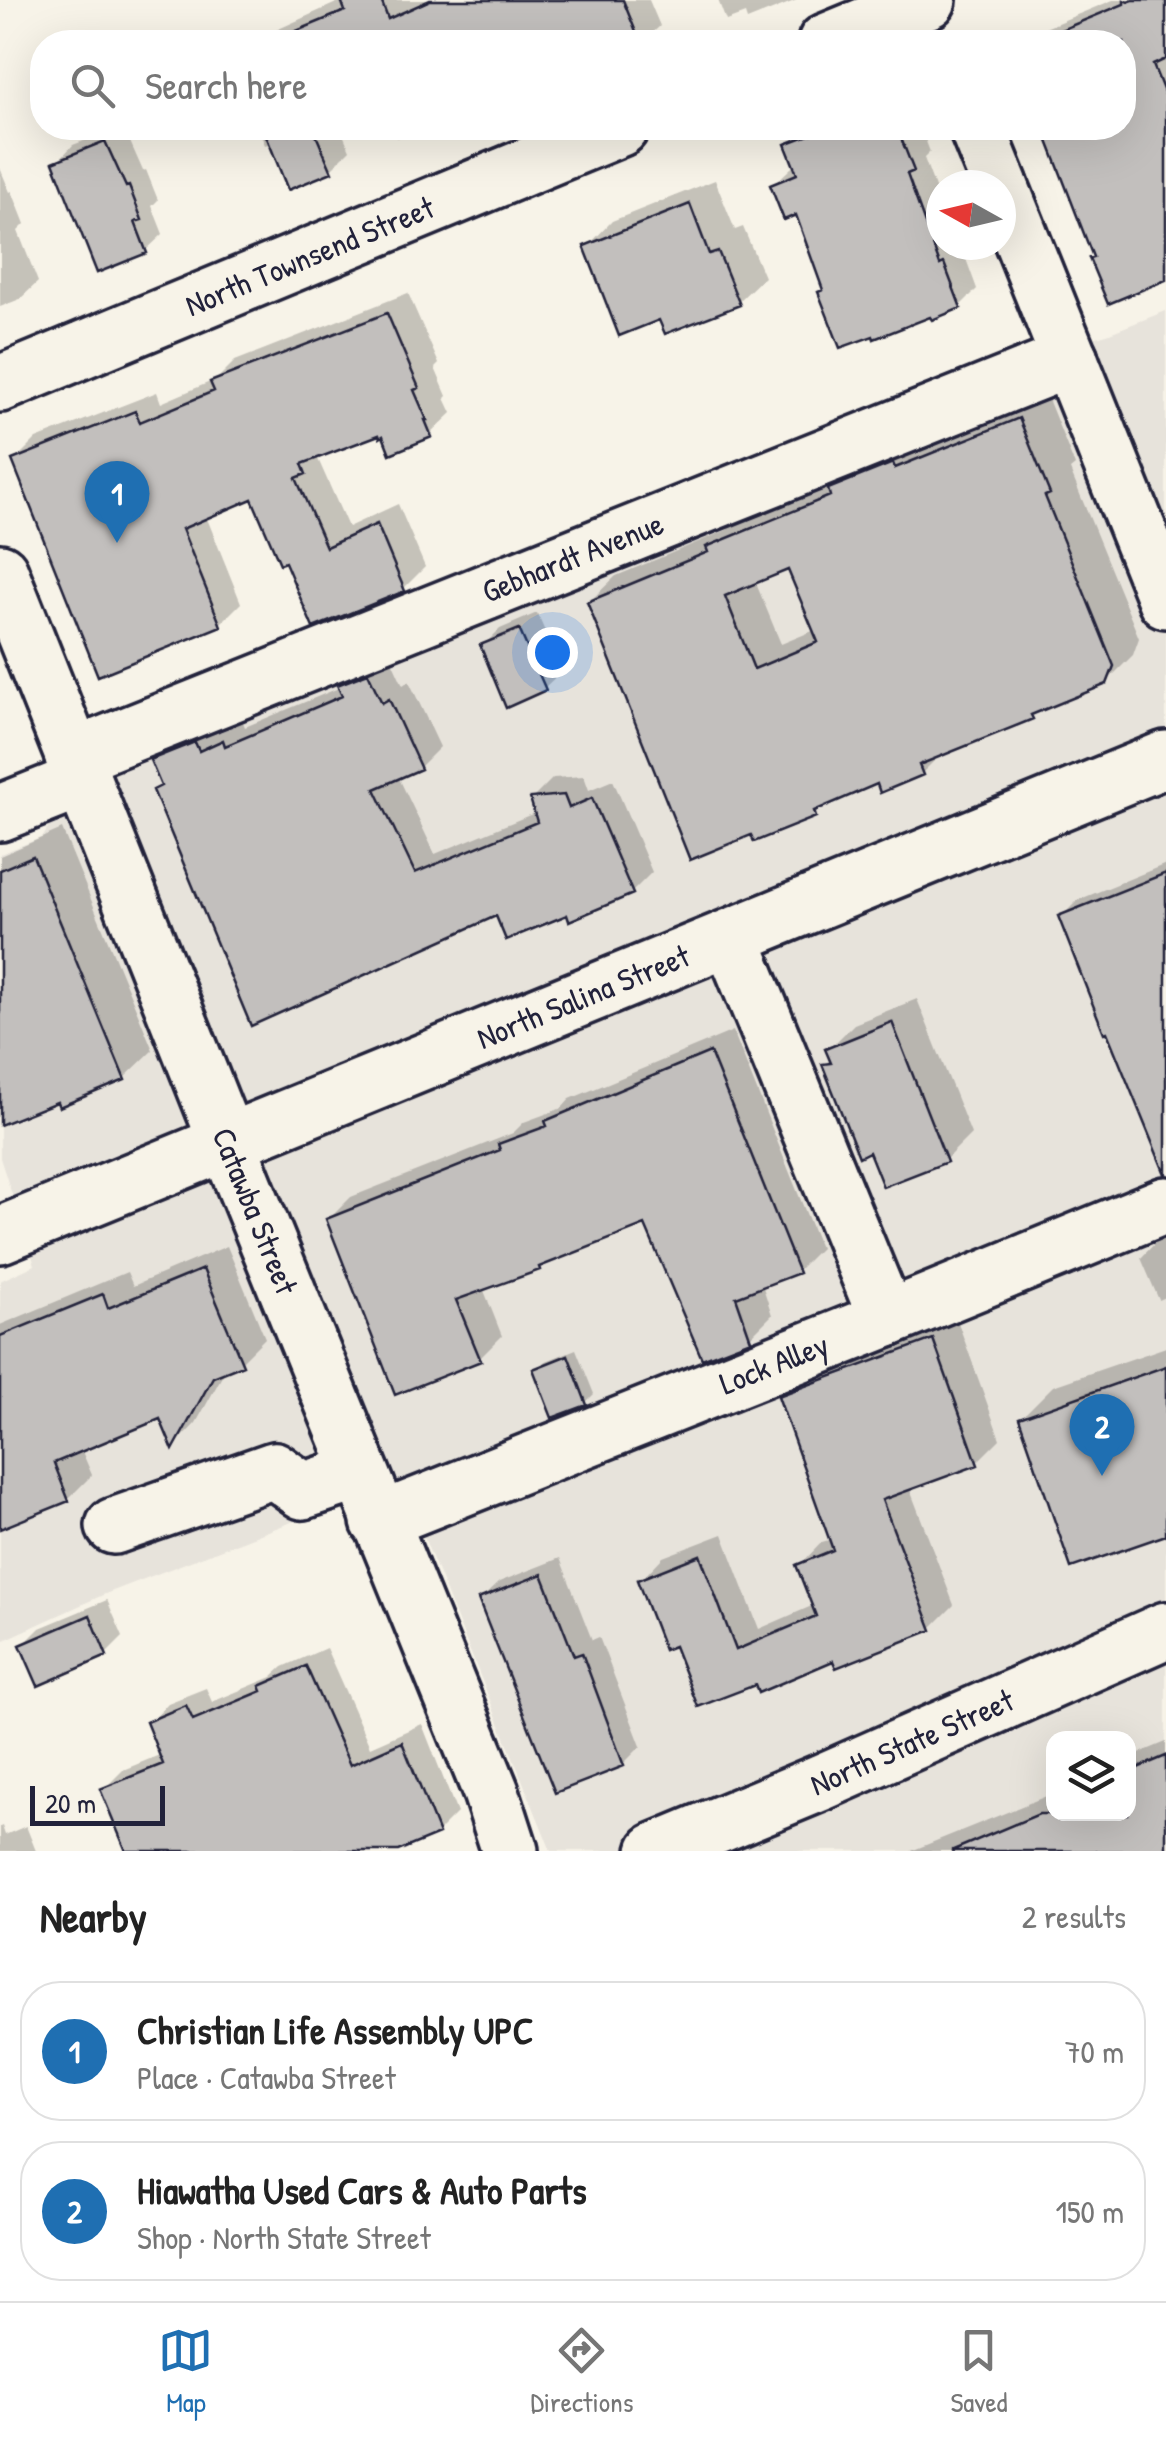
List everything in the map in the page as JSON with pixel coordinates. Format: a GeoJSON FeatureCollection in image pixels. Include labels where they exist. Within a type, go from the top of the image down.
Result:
{"type":"FeatureCollection","features":[{"type":"Feature","properties":{"kind":"street"},"geometry":{"type":"LineString","coordinates":[[855,30],[927,0],[938,30]]}},
{"type":"Feature","properties":{"kind":"street","name":"North Townsend Street"},"geometry":{"type":"LineString","coordinates":[[0,384],[591,140]]}},
{"type":"Feature","properties":{"kind":"street"},"geometry":{"type":"LineString","coordinates":[[982,140],[994,170]]}},
{"type":"Feature","properties":{"kind":"street"},"geometry":{"type":"LineString","coordinates":[[1016,226],[1166,600]]}},
{"type":"Feature","properties":{"kind":"street","name":"Gebhardt Avenue"},"geometry":{"type":"LineString","coordinates":[[0,813],[78,769],[1070,359]]}},
{"type":"Feature","properties":{"kind":"street","name":"Catawba Street"},"geometry":{"type":"LineString","coordinates":[[0,572],[226,1142],[491,1792],[510,1851]]}},
{"type":"Feature","properties":{"kind":"street","name":"North Salina Street"},"geometry":{"type":"LineString","coordinates":[[0,1235],[1166,759]]}},
{"type":"Feature","properties":{"kind":"street"},"geometry":{"type":"LineString","coordinates":[[731,938],[887,1319]]}},
{"type":"Feature","properties":{"kind":"street","name":"Lock Alley"},"geometry":{"type":"LineString","coordinates":[[114,1526],[274,1470],[304,1491],[370,1497],[887,1319],[1166,1204]]}},
{"type":"Feature","properties":{"kind":"street","name":"North State Street"},"geometry":{"type":"LineString","coordinates":[[656,1851],[1166,1630]]}},
{"type":"Feature","properties":{"kind":"shaded area"},"geometry":{"type":"Polygon","coordinates":[[[1166,311],[1166,1851],[551,1851],[402,1483],[105,1594],[0,1642],[0,1281],[35,1265],[0,1158],[0,854],[43,837],[104,730],[993,365],[1107,334],[1166,311]]]}},
{"type":"Feature","properties":{"kind":"building"},"geometry":{"type":"Polygon","coordinates":[[[341,0],[381,0],[388,19],[430,0],[623,0],[635,30],[299,30],[345,11],[341,0]]]}},
{"type":"Feature","properties":{"kind":"building"},"geometry":{"type":"Polygon","coordinates":[[[1124,0],[1166,0],[1166,59],[1153,65],[1166,97],[1166,280],[1108,304],[1048,140],[1136,140],[1136,30],[1061,30],[1124,4],[1124,0]]]}},
{"type":"Feature","properties":{"kind":"building"},"geometry":{"type":"Polygon","coordinates":[[[268,140],[318,140],[332,172],[288,190],[268,140]]]}},
{"type":"Feature","properties":{"kind":"building"},"geometry":{"type":"Polygon","coordinates":[[[796,140],[902,140],[914,171],[907,174],[926,226],[926,260],[944,263],[961,308],[840,348],[818,292],[823,290],[796,215],[784,220],[770,185],[797,174],[785,144],[796,140]]]}},
{"type":"Feature","properties":{"kind":"building"},"geometry":{"type":"Polygon","coordinates":[[[105,141],[142,220],[135,222],[147,253],[97,273],[53,162],[105,141]]]}},
{"type":"Feature","properties":{"kind":"building"},"geometry":{"type":"Polygon","coordinates":[[[690,204],[709,254],[718,251],[740,305],[665,334],[659,320],[619,336],[584,246],[690,204]]]}},
{"type":"Feature","properties":{"kind":"building"},"geometry":{"type":"Polygon","coordinates":[[[387,313],[419,388],[414,390],[432,437],[390,454],[379,435],[302,464],[306,474],[296,478],[326,547],[377,524],[405,591],[313,628],[252,499],[182,529],[221,626],[98,676],[12,460],[135,411],[140,422],[214,391],[210,382],[387,313]]]}},
{"type":"Feature","properties":{"kind":"building"},"geometry":{"type":"Polygon","coordinates":[[[1019,418],[1050,494],[1045,496],[1114,666],[1107,684],[919,765],[923,775],[880,793],[877,784],[814,811],[816,817],[754,842],[751,835],[690,860],[587,602],[830,496],[828,489],[893,463],[895,468],[1019,418]],[[788,570],[725,596],[754,669],[818,642],[788,570]]]}},
{"type":"Feature","properties":{"kind":"building"},"geometry":{"type":"Polygon","coordinates":[[[519,629],[546,690],[506,708],[480,645],[519,629]]]}},
{"type":"Feature","properties":{"kind":"building"},"geometry":{"type":"Polygon","coordinates":[[[368,673],[382,703],[389,699],[421,769],[375,789],[415,873],[537,822],[530,798],[564,795],[569,808],[592,798],[633,894],[569,921],[567,915],[506,940],[496,916],[251,1026],[153,790],[161,786],[150,760],[195,742],[199,751],[223,740],[225,746],[342,696],[337,685],[368,673]]]}},
{"type":"Feature","properties":{"kind":"building"},"geometry":{"type":"Polygon","coordinates":[[[33,856],[125,1080],[59,1107],[57,1102],[0,1125],[0,870],[33,856]]]}},
{"type":"Feature","properties":{"kind":"building"},"geometry":{"type":"Polygon","coordinates":[[[1166,873],[1166,1174],[1165,1174],[1058,916],[1166,873]]]}},
{"type":"Feature","properties":{"kind":"building"},"geometry":{"type":"Polygon","coordinates":[[[892,1022],[947,1162],[883,1187],[869,1152],[859,1157],[822,1064],[831,1063],[825,1049],[892,1022]]]}},
{"type":"Feature","properties":{"kind":"building"},"geometry":{"type":"Polygon","coordinates":[[[710,1052],[799,1273],[736,1297],[751,1340],[702,1359],[645,1225],[539,1267],[540,1270],[456,1300],[481,1361],[395,1395],[326,1219],[500,1150],[498,1144],[547,1126],[545,1121],[710,1052]]]}},
{"type":"Feature","properties":{"kind":"building"},"geometry":{"type":"Polygon","coordinates":[[[203,1269],[243,1365],[213,1377],[173,1450],[160,1419],[54,1463],[69,1501],[0,1529],[0,1336],[103,1294],[108,1308],[203,1269]]]}},
{"type":"Feature","properties":{"kind":"building"},"geometry":{"type":"Polygon","coordinates":[[[933,1339],[978,1465],[882,1500],[932,1630],[836,1668],[833,1661],[758,1693],[755,1685],[698,1707],[674,1646],[664,1650],[637,1580],[700,1555],[736,1650],[816,1616],[796,1565],[833,1550],[778,1396],[933,1339]]]}},
{"type":"Feature","properties":{"kind":"building"},"geometry":{"type":"Polygon","coordinates":[[[568,1355],[587,1405],[552,1418],[533,1369],[568,1355]]]}},
{"type":"Feature","properties":{"kind":"building"},"geometry":{"type":"Polygon","coordinates":[[[1166,1366],[1166,1535],[1071,1568],[1019,1418],[1166,1366]]]}},
{"type":"Feature","properties":{"kind":"building"},"geometry":{"type":"Polygon","coordinates":[[[542,1574],[574,1656],[582,1653],[624,1766],[555,1793],[478,1599],[542,1574]]]}},
{"type":"Feature","properties":{"kind":"building"},"geometry":{"type":"Polygon","coordinates":[[[90,1615],[107,1656],[38,1686],[20,1645],[90,1615]]]}},
{"type":"Feature","properties":{"kind":"building"},"geometry":{"type":"Polygon","coordinates":[[[306,1666],[350,1765],[402,1742],[439,1834],[398,1851],[126,1851],[100,1789],[163,1764],[146,1722],[186,1705],[193,1720],[262,1691],[260,1686],[306,1666]]]}},
{"type":"Feature","properties":{"kind":"building"},"geometry":{"type":"Polygon","coordinates":[[[1166,1756],[1166,1851],[951,1851],[1039,1814],[1046,1814],[1046,1821],[1136,1821],[1136,1769],[1166,1756]]]}},
{"type":"Feature","properties":{"kind":"place","name":"Christian Life Assembly UPC"},"geometry":{"type":"Point","coordinates":[117,543]}},
{"type":"Feature","properties":{"kind":"place","name":"Hiawatha Used Cars & Auto Parts"},"geometry":{"type":"Point","coordinates":[1102,1476]}}]}
